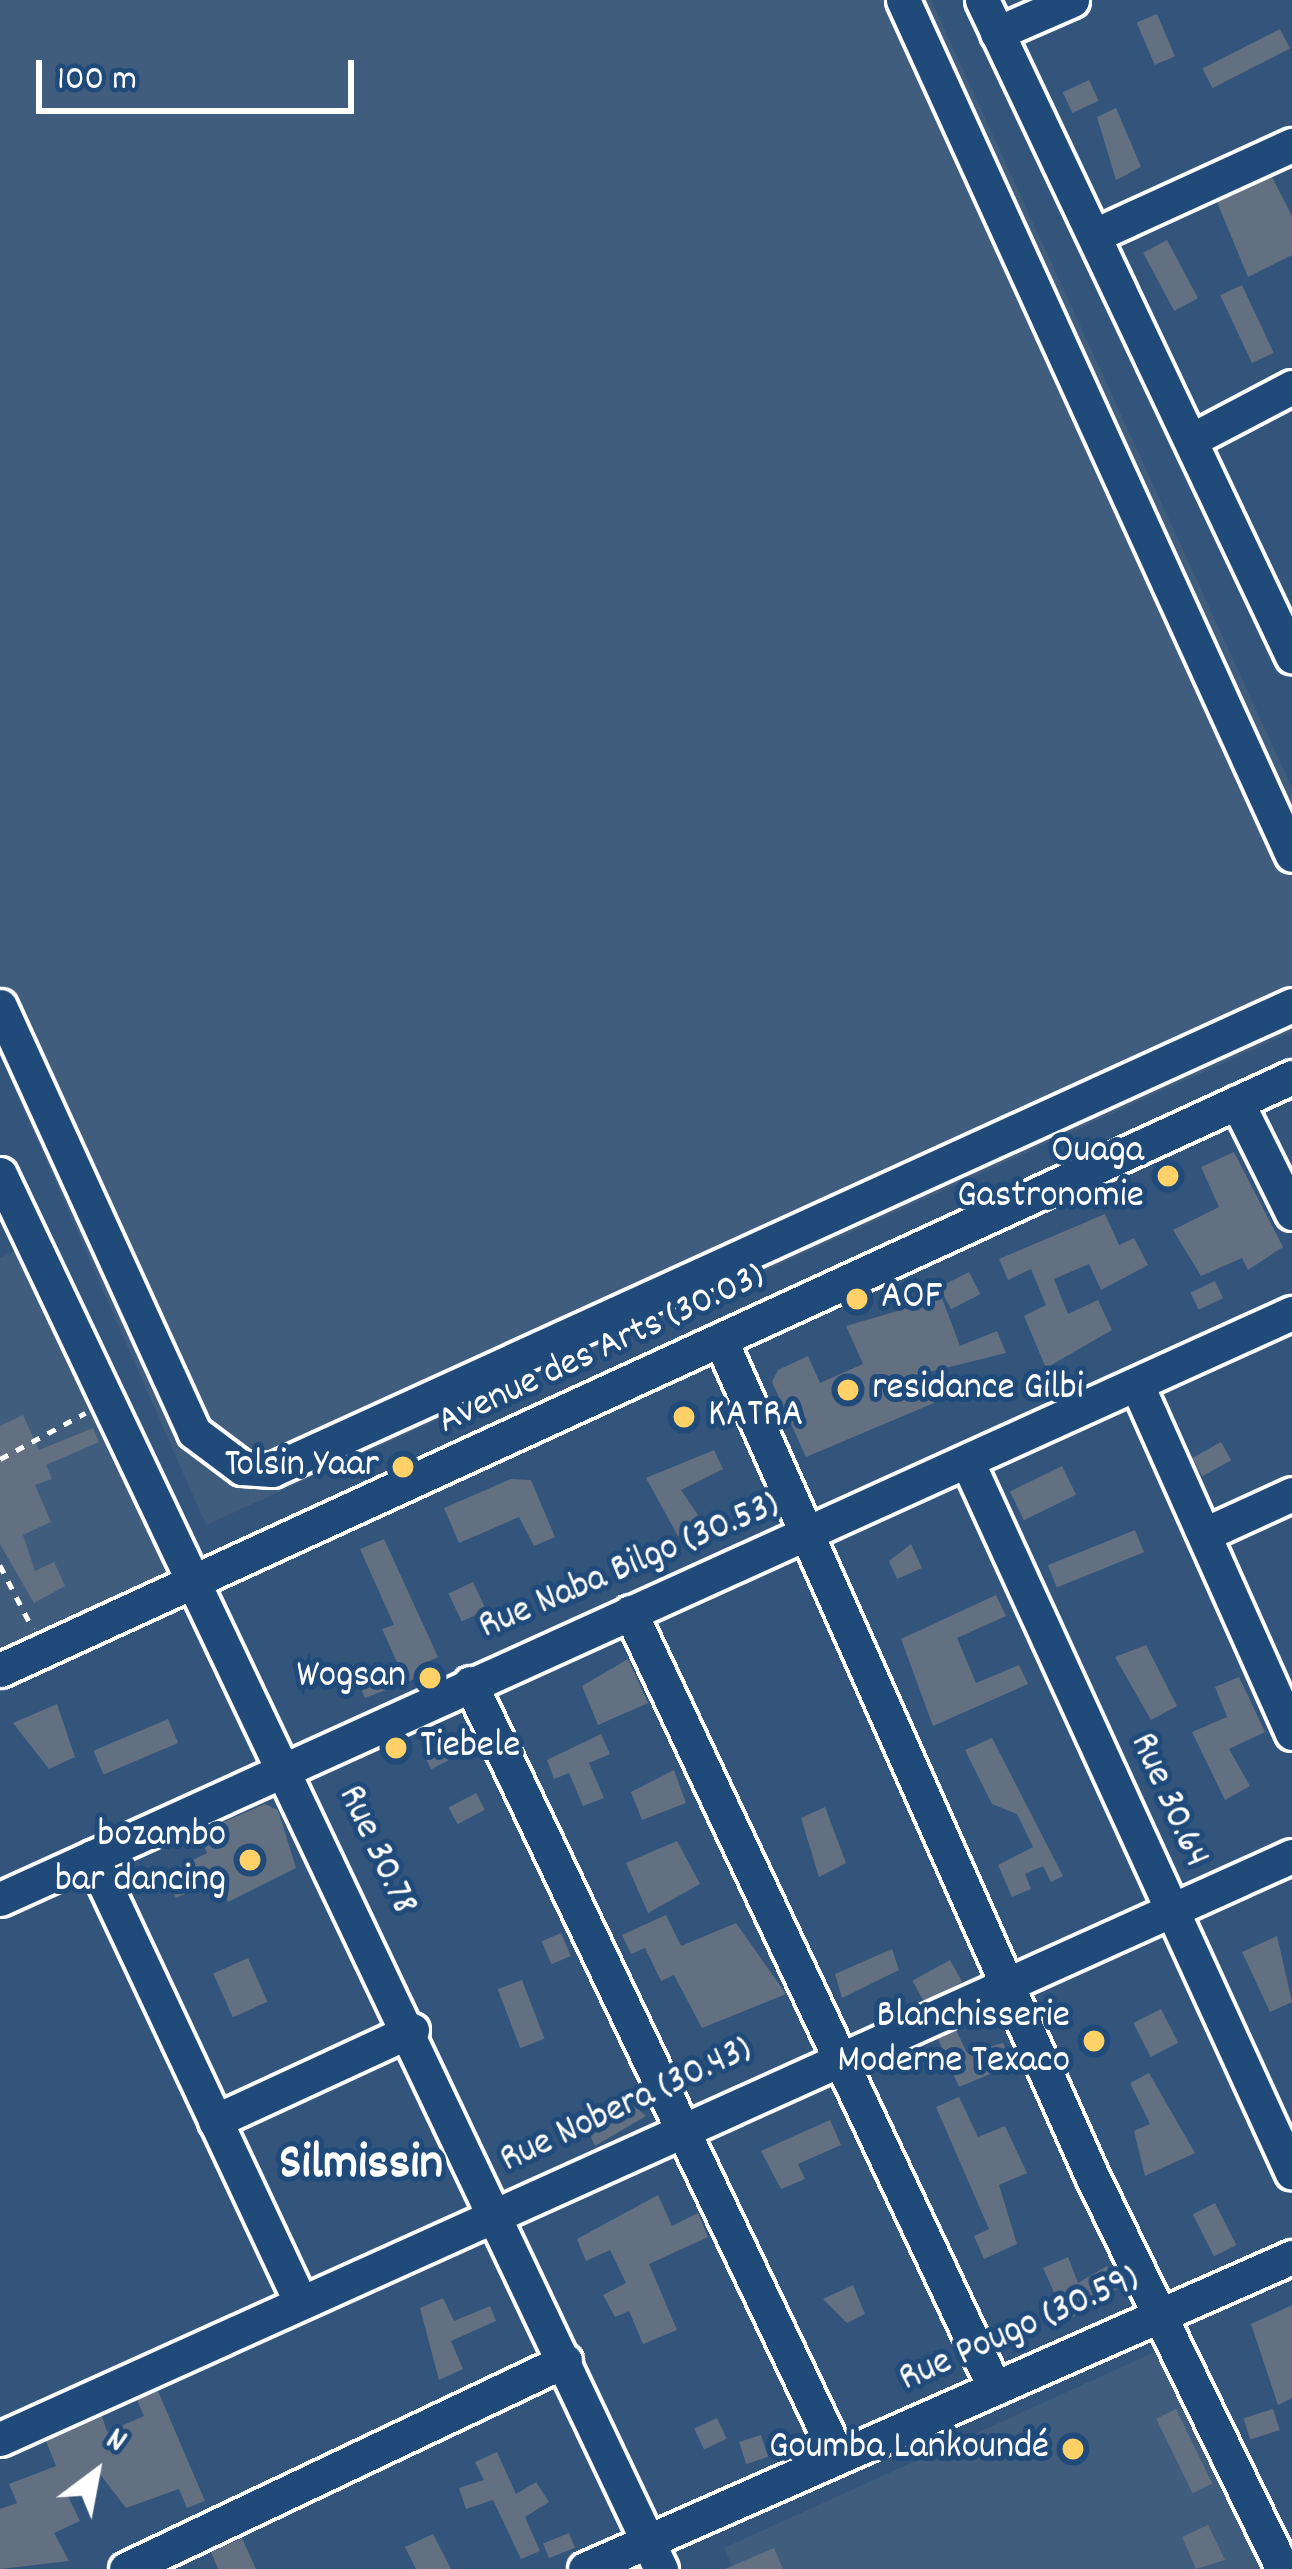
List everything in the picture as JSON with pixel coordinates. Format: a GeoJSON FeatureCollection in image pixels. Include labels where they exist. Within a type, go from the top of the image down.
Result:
{"type":"FeatureCollection","features":[{"type":"Feature","properties":{"kind":"street"},"geometry":{"type":"LineString","coordinates":[[903,0],[1292,855]]}},
{"type":"Feature","properties":{"kind":"street"},"geometry":{"type":"LineString","coordinates":[[982,0],[1193,439],[1285,618],[1292,656]]}},
{"type":"Feature","properties":{"kind":"street"},"geometry":{"type":"LineString","coordinates":[[997,33],[1072,0]]}},
{"type":"Feature","properties":{"kind":"street"},"geometry":{"type":"LineString","coordinates":[[1095,235],[1292,145]]}},
{"type":"Feature","properties":{"kind":"street"},"geometry":{"type":"LineString","coordinates":[[1193,439],[1292,387]]}},
{"type":"Feature","properties":{"kind":"street"},"geometry":{"type":"LineString","coordinates":[[0,1006],[194,1432],[242,1468],[272,1470],[1292,1005]]}},
{"type":"Feature","properties":{"kind":"street","name":"Avenue des Arts (30.03)"},"geometry":{"type":"LineString","coordinates":[[0,1670],[1292,1077]]}},
{"type":"Feature","properties":{"kind":"street"},"geometry":{"type":"LineString","coordinates":[[1237,1102],[1292,1213]]}},
{"type":"Feature","properties":{"kind":"street","name":"Rue 30.78"},"geometry":{"type":"LineString","coordinates":[[0,1174],[106,1402],[290,1766],[655,2555]]}},
{"type":"Feature","properties":{"kind":"street"},"geometry":{"type":"LineString","coordinates":[[0,1258],[32,1244]]}},
{"type":"Feature","properties":{"kind":"street","name":"Rue Naba Bilgo (30.53)"},"geometry":{"type":"LineString","coordinates":[[0,1899],[470,1683],[805,1538],[1292,1313]]}},
{"type":"Feature","properties":{"kind":"street"},"geometry":{"type":"LineString","coordinates":[[721,1341],[1004,1981],[1283,2569]]}},
{"type":"Feature","properties":{"kind":"street"},"geometry":{"type":"LineString","coordinates":[[1137,1385],[1292,1733]]}},
{"type":"Feature","properties":{"kind":"street","name":"Rue 30.64"},"geometry":{"type":"LineString","coordinates":[[968,1463],[1292,2173]]}},
{"type":"Feature","properties":{"kind":"street"},"geometry":{"type":"LineString","coordinates":[[1205,1534],[1292,1495]]}},
{"type":"Feature","properties":{"kind":"street"},"geometry":{"type":"LineString","coordinates":[[630,1612],[994,2387]]}},
{"type":"Feature","properties":{"kind":"street"},"geometry":{"type":"LineString","coordinates":[[470,1683],[838,2457]]}},
{"type":"Feature","properties":{"kind":"street","name":"Rue Nobera (30.43)"},"geometry":{"type":"LineString","coordinates":[[0,2439],[1004,1981],[1292,1856]]}},
{"type":"Feature","properties":{"kind":"street"},"geometry":{"type":"LineString","coordinates":[[92,1857],[300,2301]]}},
{"type":"Feature","properties":{"kind":"street"},"geometry":{"type":"LineString","coordinates":[[215,2120],[412,2030]]}},
{"type":"Feature","properties":{"kind":"street","name":"Rue Pougo (30.59)"},"geometry":{"type":"LineString","coordinates":[[585,2569],[655,2555],[838,2457],[1292,2257]]}},
{"type":"Feature","properties":{"kind":"street"},"geometry":{"type":"LineString","coordinates":[[127,2569],[565,2361]]}},
{"type":"Feature","properties":{"kind":"path"},"geometry":{"type":"LineString","coordinates":[[0,1459],[106,1402]]}},
{"type":"Feature","properties":{"kind":"path"},"geometry":{"type":"LineString","coordinates":[[0,1565],[44,1650]]}},
{"type":"Feature","properties":{"kind":"shaded area"},"geometry":{"type":"Polygon","coordinates":[[[0,0],[931,0],[1292,788],[1292,1032],[206,1525],[0,1055],[0,0]]]}},
{"type":"Feature","properties":{"kind":"shaded area"},"geometry":{"type":"Polygon","coordinates":[[[32,1244],[198,1577],[0,1670],[0,1258],[32,1244]]]}},
{"type":"Feature","properties":{"kind":"shaded area","name":"Goumba Lankoundé"},"geometry":{"type":"Polygon","coordinates":[[[1159,2350],[1260,2569],[733,2569],[724,2548],[1159,2350]]]}},
{"type":"Feature","properties":{"kind":"building"},"geometry":{"type":"Polygon","coordinates":[[[1157,14],[1175,56],[1155,65],[1137,23],[1157,14]]]}},
{"type":"Feature","properties":{"kind":"building"},"geometry":{"type":"Polygon","coordinates":[[[1280,29],[1290,49],[1212,88],[1202,68],[1280,29]]]}},
{"type":"Feature","properties":{"kind":"building"},"geometry":{"type":"Polygon","coordinates":[[[1089,80],[1099,101],[1072,113],[1063,92],[1089,80]]]}},
{"type":"Feature","properties":{"kind":"building"},"geometry":{"type":"Polygon","coordinates":[[[1116,108],[1141,167],[1116,180],[1097,117],[1116,108]]]}},
{"type":"Feature","properties":{"kind":"building"},"geometry":{"type":"Polygon","coordinates":[[[1272,177],[1292,216],[1292,255],[1248,277],[1217,202],[1272,177]]]}},
{"type":"Feature","properties":{"kind":"building"},"geometry":{"type":"Polygon","coordinates":[[[1167,240],[1198,298],[1174,311],[1143,253],[1167,240]]]}},
{"type":"Feature","properties":{"kind":"building"},"geometry":{"type":"Polygon","coordinates":[[[1242,285],[1274,353],[1252,363],[1220,295],[1242,285]]]}},
{"type":"Feature","properties":{"kind":"building"},"geometry":{"type":"Polygon","coordinates":[[[1234,1152],[1283,1247],[1248,1270],[1242,1258],[1201,1276],[1173,1230],[1219,1207],[1201,1167],[1234,1152]]]}},
{"type":"Feature","properties":{"kind":"building"},"geometry":{"type":"Polygon","coordinates":[[[1105,1214],[1119,1245],[1134,1238],[1148,1265],[1101,1290],[1089,1264],[1054,1279],[1068,1314],[1098,1300],[1112,1330],[1046,1368],[1024,1316],[1046,1305],[1031,1269],[1008,1280],[999,1259],[1105,1214]]]}},
{"type":"Feature","properties":{"kind":"building"},"geometry":{"type":"Polygon","coordinates":[[[969,1272],[980,1294],[951,1309],[940,1287],[969,1272]]]}},
{"type":"Feature","properties":{"kind":"building"},"geometry":{"type":"Polygon","coordinates":[[[1215,1281],[1223,1298],[1199,1310],[1191,1292],[1215,1281]]]}},
{"type":"Feature","properties":{"kind":"building"},"geometry":{"type":"Polygon","coordinates":[[[942,1298],[960,1346],[997,1331],[1006,1353],[921,1374],[934,1403],[806,1457],[772,1382],[778,1370],[808,1356],[820,1383],[863,1364],[846,1326],[942,1298]]]}},
{"type":"Feature","properties":{"kind":"building"},"geometry":{"type":"Polygon","coordinates":[[[23,1415],[39,1450],[93,1428],[99,1442],[46,1465],[52,1479],[35,1485],[51,1522],[23,1535],[35,1571],[54,1562],[65,1586],[34,1603],[0,1544],[0,1426],[23,1415]]]}},
{"type":"Feature","properties":{"kind":"building"},"geometry":{"type":"Polygon","coordinates":[[[1221,1442],[1231,1460],[1202,1476],[1192,1458],[1221,1442]]]}},
{"type":"Feature","properties":{"kind":"building"},"geometry":{"type":"Polygon","coordinates":[[[714,1450],[723,1469],[681,1490],[704,1524],[678,1536],[646,1478],[714,1450]]]}},
{"type":"Feature","properties":{"kind":"building"},"geometry":{"type":"Polygon","coordinates":[[[1062,1466],[1076,1495],[1024,1520],[1010,1491],[1062,1466]]]}},
{"type":"Feature","properties":{"kind":"building"},"geometry":{"type":"Polygon","coordinates":[[[511,1479],[531,1480],[555,1537],[534,1546],[519,1517],[459,1543],[444,1508],[511,1479]]]}},
{"type":"Feature","properties":{"kind":"building"},"geometry":{"type":"Polygon","coordinates":[[[1135,1530],[1144,1552],[1057,1587],[1048,1565],[1135,1530]]]}},
{"type":"Feature","properties":{"kind":"building"},"geometry":{"type":"Polygon","coordinates":[[[384,1539],[438,1657],[421,1665],[425,1675],[365,1698],[358,1682],[397,1662],[382,1629],[394,1625],[360,1549],[384,1539]]]}},
{"type":"Feature","properties":{"kind":"building"},"geometry":{"type":"Polygon","coordinates":[[[911,1544],[922,1568],[897,1579],[889,1561],[911,1544]]]}},
{"type":"Feature","properties":{"kind":"building"},"geometry":{"type":"Polygon","coordinates":[[[473,1582],[486,1610],[462,1622],[449,1593],[473,1582]]]}},
{"type":"Feature","properties":{"kind":"building"},"geometry":{"type":"Polygon","coordinates":[[[996,1595],[1006,1616],[957,1638],[976,1683],[1019,1665],[1028,1684],[933,1726],[901,1639],[996,1595]]]}},
{"type":"Feature","properties":{"kind":"building"},"geometry":{"type":"Polygon","coordinates":[[[1146,1645],[1177,1706],[1151,1720],[1115,1657],[1146,1645]]]}},
{"type":"Feature","properties":{"kind":"building"},"geometry":{"type":"Polygon","coordinates":[[[628,1659],[648,1703],[598,1725],[582,1686],[628,1659]]]}},
{"type":"Feature","properties":{"kind":"building"},"geometry":{"type":"Polygon","coordinates":[[[1239,1677],[1265,1732],[1229,1749],[1250,1786],[1225,1800],[1192,1732],[1227,1717],[1215,1687],[1239,1677]]]}},
{"type":"Feature","properties":{"kind":"building"},"geometry":{"type":"Polygon","coordinates":[[[57,1704],[75,1757],[49,1769],[13,1723],[57,1704]]]}},
{"type":"Feature","properties":{"kind":"building"},"geometry":{"type":"Polygon","coordinates":[[[168,1719],[178,1743],[104,1775],[93,1751],[168,1719]]]}},
{"type":"Feature","properties":{"kind":"building"},"geometry":{"type":"Polygon","coordinates":[[[601,1734],[610,1754],[589,1763],[604,1798],[583,1806],[569,1773],[554,1779],[547,1760],[601,1734]]]}},
{"type":"Feature","properties":{"kind":"building"},"geometry":{"type":"Polygon","coordinates":[[[992,1738],[1063,1876],[1051,1882],[1043,1866],[1025,1874],[1031,1889],[1012,1897],[998,1865],[1033,1847],[1017,1814],[992,1804],[965,1750],[992,1738]]]}},
{"type":"Feature","properties":{"kind":"building"},"geometry":{"type":"Polygon","coordinates":[[[440,1740],[450,1760],[431,1769],[421,1750],[440,1740]]]}},
{"type":"Feature","properties":{"kind":"building"},"geometry":{"type":"Polygon","coordinates":[[[674,1770],[686,1803],[642,1820],[631,1792],[674,1770]]]}},
{"type":"Feature","properties":{"kind":"building"},"geometry":{"type":"Polygon","coordinates":[[[476,1793],[485,1810],[458,1824],[449,1808],[476,1793]]]}},
{"type":"Feature","properties":{"kind":"building"},"geometry":{"type":"Polygon","coordinates":[[[265,1804],[278,1810],[296,1868],[228,1902],[218,1878],[176,1898],[164,1874],[207,1853],[202,1842],[221,1823],[265,1804]]]}},
{"type":"Feature","properties":{"kind":"building"},"geometry":{"type":"Polygon","coordinates":[[[825,1807],[846,1863],[819,1877],[801,1818],[825,1807]]]}},
{"type":"Feature","properties":{"kind":"building"},"geometry":{"type":"Polygon","coordinates":[[[677,1841],[700,1884],[648,1913],[626,1863],[677,1841]]]}},
{"type":"Feature","properties":{"kind":"building"},"geometry":{"type":"Polygon","coordinates":[[[666,1915],[681,1946],[736,1923],[786,1994],[702,2028],[674,1975],[661,1981],[645,1948],[631,1954],[622,1935],[666,1915]]]}},
{"type":"Feature","properties":{"kind":"building"},"geometry":{"type":"Polygon","coordinates":[[[561,1933],[571,1956],[551,1964],[542,1941],[561,1933]]]}},
{"type":"Feature","properties":{"kind":"building"},"geometry":{"type":"Polygon","coordinates":[[[1277,1936],[1292,2002],[1270,2012],[1242,1952],[1277,1936]]]}},
{"type":"Feature","properties":{"kind":"building"},"geometry":{"type":"Polygon","coordinates":[[[892,1949],[899,1970],[842,1998],[835,1974],[892,1949]]]}},
{"type":"Feature","properties":{"kind":"building"},"geometry":{"type":"Polygon","coordinates":[[[248,1958],[268,2002],[233,2017],[213,1973],[248,1958]]]}},
{"type":"Feature","properties":{"kind":"building"},"geometry":{"type":"Polygon","coordinates":[[[950,1960],[962,1982],[925,2003],[912,1981],[950,1960]]]}},
{"type":"Feature","properties":{"kind":"building"},"geometry":{"type":"Polygon","coordinates":[[[522,1980],[545,2039],[520,2048],[498,1989],[522,1980]]]}},
{"type":"Feature","properties":{"kind":"building"},"geometry":{"type":"Polygon","coordinates":[[[1161,2009],[1178,2043],[1151,2057],[1133,2023],[1161,2009]]]}},
{"type":"Feature","properties":{"kind":"building"},"geometry":{"type":"Polygon","coordinates":[[[956,2030],[967,2053],[1003,2043],[1014,2064],[959,2087],[938,2039],[956,2030]]]}},
{"type":"Feature","properties":{"kind":"building"},"geometry":{"type":"Polygon","coordinates":[[[1149,2073],[1195,2153],[1145,2176],[1134,2131],[1150,2124],[1130,2083],[1149,2073]]]}},
{"type":"Feature","properties":{"kind":"building"},"geometry":{"type":"Polygon","coordinates":[[[622,2095],[646,2116],[595,2146],[587,2128],[622,2095]]]}},
{"type":"Feature","properties":{"kind":"building"},"geometry":{"type":"Polygon","coordinates":[[[959,2097],[978,2137],[1005,2126],[1027,2173],[999,2185],[1017,2244],[984,2259],[974,2236],[989,2229],[936,2107],[959,2097]]]}},
{"type":"Feature","properties":{"kind":"building"},"geometry":{"type":"Polygon","coordinates":[[[830,2120],[841,2145],[798,2164],[805,2179],[781,2189],[761,2151],[830,2120]]]}},
{"type":"Feature","properties":{"kind":"building"},"geometry":{"type":"Polygon","coordinates":[[[658,2195],[672,2226],[698,2213],[708,2237],[649,2264],[677,2330],[643,2344],[629,2311],[615,2317],[603,2295],[626,2283],[610,2250],[586,2261],[577,2239],[658,2195]]]}},
{"type":"Feature","properties":{"kind":"building"},"geometry":{"type":"Polygon","coordinates":[[[1215,2203],[1236,2245],[1214,2256],[1193,2214],[1215,2203]]]}},
{"type":"Feature","properties":{"kind":"building"},"geometry":{"type":"Polygon","coordinates":[[[1068,2257],[1078,2283],[1107,2266],[1117,2289],[1067,2321],[1043,2268],[1068,2257]]]}},
{"type":"Feature","properties":{"kind":"building"},"geometry":{"type":"Polygon","coordinates":[[[853,2285],[865,2314],[847,2323],[823,2299],[853,2285]]]}},
{"type":"Feature","properties":{"kind":"building"},"geometry":{"type":"Polygon","coordinates":[[[443,2298],[454,2321],[490,2306],[496,2321],[451,2341],[463,2369],[439,2380],[420,2308],[443,2298]]]}},
{"type":"Feature","properties":{"kind":"building"},"geometry":{"type":"Polygon","coordinates":[[[1292,2305],[1292,2398],[1278,2405],[1251,2324],[1292,2305]]]}},
{"type":"Feature","properties":{"kind":"building"},"geometry":{"type":"Polygon","coordinates":[[[158,2391],[205,2501],[187,2508],[179,2489],[126,2508],[100,2474],[65,2490],[80,2521],[54,2533],[69,2561],[0,2569],[0,2509],[17,2503],[9,2484],[56,2466],[46,2441],[102,2416],[107,2432],[144,2416],[137,2400],[158,2391]]]}},
{"type":"Feature","properties":{"kind":"building"},"geometry":{"type":"Polygon","coordinates":[[[1176,2409],[1212,2484],[1193,2493],[1156,2419],[1176,2409]]]}},
{"type":"Feature","properties":{"kind":"building"},"geometry":{"type":"Polygon","coordinates":[[[1273,2409],[1280,2430],[1250,2440],[1244,2419],[1273,2409]]]}},
{"type":"Feature","properties":{"kind":"building"},"geometry":{"type":"Polygon","coordinates":[[[717,2418],[727,2439],[704,2449],[694,2429],[717,2418]]]}},
{"type":"Feature","properties":{"kind":"building"},"geometry":{"type":"Polygon","coordinates":[[[761,2435],[768,2457],[746,2464],[739,2442],[761,2435]]]}},
{"type":"Feature","properties":{"kind":"building"},"geometry":{"type":"Polygon","coordinates":[[[497,2452],[516,2494],[536,2482],[549,2502],[525,2517],[540,2551],[521,2559],[493,2500],[466,2509],[459,2488],[484,2480],[475,2462],[497,2452]]]}},
{"type":"Feature","properties":{"kind":"building"},"geometry":{"type":"Polygon","coordinates":[[[1208,2525],[1225,2560],[1196,2569],[1182,2537],[1208,2525]]]}},
{"type":"Feature","properties":{"kind":"building"},"geometry":{"type":"Polygon","coordinates":[[[569,2533],[575,2548],[549,2558],[543,2543],[569,2533]]]}},
{"type":"Feature","properties":{"kind":"building"},"geometry":{"type":"Polygon","coordinates":[[[433,2534],[451,2569],[416,2569],[405,2547],[433,2534]]]}},
{"type":"Feature","properties":{"kind":"building"},"geometry":{"type":"Polygon","coordinates":[[[242,2538],[256,2569],[218,2569],[211,2552],[242,2538]]]}},
{"type":"Feature","properties":{"kind":"building"},"geometry":{"type":"Polygon","coordinates":[[[774,2548],[783,2569],[725,2569],[774,2548]]]}},
{"type":"Feature","properties":{"kind":"place","name":"Ouaga Gastronomie"},"geometry":{"type":"Point","coordinates":[1168,1176]}},
{"type":"Feature","properties":{"kind":"place","name":"AOF"},"geometry":{"type":"Point","coordinates":[857,1299]}},
{"type":"Feature","properties":{"kind":"place","name":"residance Gilbi"},"geometry":{"type":"Point","coordinates":[848,1390]}},
{"type":"Feature","properties":{"kind":"place","name":"KATRA"},"geometry":{"type":"Point","coordinates":[684,1417]}},
{"type":"Feature","properties":{"kind":"place","name":"Tolsin Yaar"},"geometry":{"type":"Point","coordinates":[403,1467]}},
{"type":"Feature","properties":{"kind":"place","name":"Wogsan"},"geometry":{"type":"Point","coordinates":[430,1678]}},
{"type":"Feature","properties":{"kind":"place","name":"Tiebele"},"geometry":{"type":"Point","coordinates":[396,1748]}},
{"type":"Feature","properties":{"kind":"place","name":"bozambo bar dancing"},"geometry":{"type":"Point","coordinates":[250,1860]}},
{"type":"Feature","properties":{"kind":"place","name":"Blanchisserie Moderne Texaco"},"geometry":{"type":"Point","coordinates":[1094,2041]}},
{"type":"Feature","properties":{"kind":"place","name":"Goumba Lankoundé"},"geometry":{"type":"Point","coordinates":[1073,2449]}},
{"type":"Feature","properties":{"kind":"district","name":"Silmissin"},"geometry":{"type":"Point","coordinates":[361,2166]}}]}
